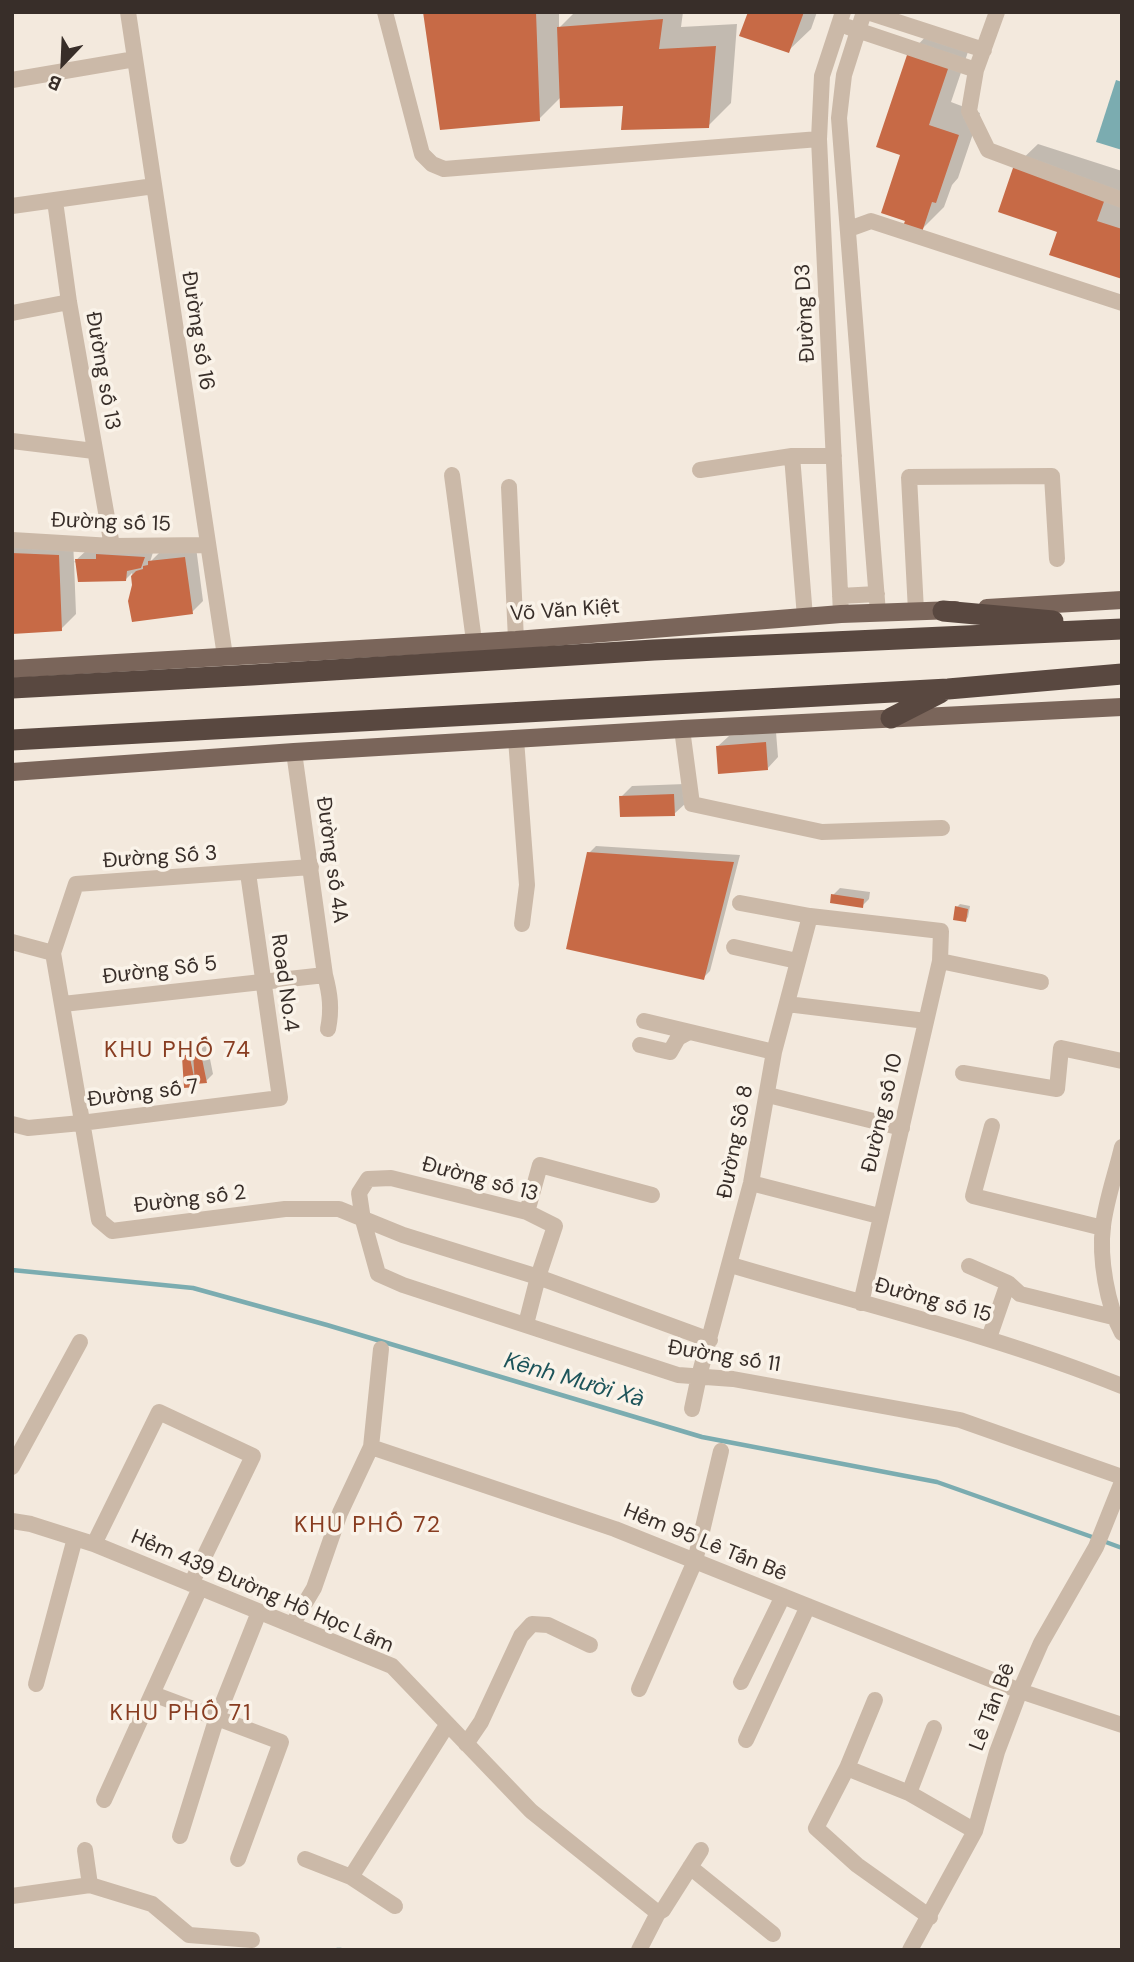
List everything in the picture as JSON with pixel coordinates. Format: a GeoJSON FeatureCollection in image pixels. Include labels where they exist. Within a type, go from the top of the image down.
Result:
{"type":"FeatureCollection","features":[{"type":"Feature","properties":{"kind":"highway"},"geometry":{"type":"LineString","coordinates":[[943,611],[1122,628]]}},
{"type":"Feature","properties":{"kind":"highway","name":"Võ Văn Kiệt"},"geometry":{"type":"LineString","coordinates":[[12,688],[654,650],[1122,628]]}},
{"type":"Feature","properties":{"kind":"highway"},"geometry":{"type":"LineString","coordinates":[[12,740],[948,689],[1122,674]]}},
{"type":"Feature","properties":{"kind":"highway"},"geometry":{"type":"LineString","coordinates":[[891,718],[948,689]]}},
{"type":"Feature","properties":{"kind":"main road","name":"Võ Văn Kiệt"},"geometry":{"type":"LineString","coordinates":[[12,669],[516,640],[841,614],[1122,600]]}},
{"type":"Feature","properties":{"kind":"main road"},"geometry":{"type":"LineString","coordinates":[[12,772],[682,729],[1122,707]]}},
{"type":"Feature","properties":{"kind":"street","name":"Đường số 16"},"geometry":{"type":"LineString","coordinates":[[128,12],[225,656]]}},
{"type":"Feature","properties":{"kind":"street"},"geometry":{"type":"LineString","coordinates":[[385,12],[422,154],[432,164],[444,169],[819,139]]}},
{"type":"Feature","properties":{"kind":"street"},"geometry":{"type":"LineString","coordinates":[[878,613],[839,118],[844,75],[865,12],[984,50]]}},
{"type":"Feature","properties":{"kind":"street"},"geometry":{"type":"LineString","coordinates":[[997,12],[976,70],[969,111],[988,150],[1122,200]]}},
{"type":"Feature","properties":{"kind":"street"},"geometry":{"type":"LineString","coordinates":[[841,18],[858,30],[976,70]]}},
{"type":"Feature","properties":{"kind":"street","name":"Đường D3"},"geometry":{"type":"LineString","coordinates":[[841,18],[822,76],[819,139],[841,614]]}},
{"type":"Feature","properties":{"kind":"street"},"geometry":{"type":"LineString","coordinates":[[12,80],[135,59]]}},
{"type":"Feature","properties":{"kind":"street"},"geometry":{"type":"LineString","coordinates":[[12,206],[154,186]]}},
{"type":"Feature","properties":{"kind":"street","name":"Đường số 13"},"geometry":{"type":"LineString","coordinates":[[55,201],[69,302],[112,546]]}},
{"type":"Feature","properties":{"kind":"street"},"geometry":{"type":"LineString","coordinates":[[849,229],[871,221],[1122,303]]}},
{"type":"Feature","properties":{"kind":"street"},"geometry":{"type":"LineString","coordinates":[[12,313],[69,302]]}},
{"type":"Feature","properties":{"kind":"street"},"geometry":{"type":"LineString","coordinates":[[12,442],[94,451]]}},
{"type":"Feature","properties":{"kind":"street"},"geometry":{"type":"LineString","coordinates":[[700,470],[792,456],[834,456]]}},
{"type":"Feature","properties":{"kind":"street"},"geometry":{"type":"LineString","coordinates":[[792,456],[805,617]]}},
{"type":"Feature","properties":{"kind":"street"},"geometry":{"type":"LineString","coordinates":[[452,475],[474,641]]}},
{"type":"Feature","properties":{"kind":"street"},"geometry":{"type":"LineString","coordinates":[[916,611],[909,477],[1052,476],[1057,559]]}},
{"type":"Feature","properties":{"kind":"street"},"geometry":{"type":"LineString","coordinates":[[509,487],[516,640]]}},
{"type":"Feature","properties":{"kind":"street","name":"Đường số 15"},"geometry":{"type":"LineString","coordinates":[[12,540],[112,546],[208,545]]}},
{"type":"Feature","properties":{"kind":"street"},"geometry":{"type":"LineString","coordinates":[[840,596],[877,594]]}},
{"type":"Feature","properties":{"kind":"street"},"geometry":{"type":"LineString","coordinates":[[682,729],[692,804],[822,832],[942,828]]}},
{"type":"Feature","properties":{"kind":"street"},"geometry":{"type":"LineString","coordinates":[[516,739],[527,885],[522,924]]}},
{"type":"Feature","properties":{"kind":"street","name":"Đường số 4A"},"geometry":{"type":"LineString","coordinates":[[294,752],[325,975],[331,998],[332,1013],[328,1029]]}},
{"type":"Feature","properties":{"kind":"street","name":"Đường Số 3"},"geometry":{"type":"LineString","coordinates":[[76,884],[311,867]]}},
{"type":"Feature","properties":{"kind":"street","name":"Road No.4"},"geometry":{"type":"LineString","coordinates":[[248,873],[261,981],[280,1098]]}},
{"type":"Feature","properties":{"kind":"street","name":"Đường số 2"},"geometry":{"type":"LineString","coordinates":[[76,884],[53,953],[99,1220],[112,1231],[285,1209],[340,1209],[363,1220],[538,1277]]}},
{"type":"Feature","properties":{"kind":"street"},"geometry":{"type":"LineString","coordinates":[[740,903],[810,916]]}},
{"type":"Feature","properties":{"kind":"street","name":"Đường số 10"},"geometry":{"type":"LineString","coordinates":[[810,916],[941,932],[940,961],[861,1303]]}},
{"type":"Feature","properties":{"kind":"street","name":"Đường Số 8"},"geometry":{"type":"LineString","coordinates":[[692,1409],[751,1183],[774,1052],[810,916]]}},
{"type":"Feature","properties":{"kind":"street"},"geometry":{"type":"LineString","coordinates":[[12,943],[53,953]]}},
{"type":"Feature","properties":{"kind":"street"},"geometry":{"type":"LineString","coordinates":[[734,947],[797,961]]}},
{"type":"Feature","properties":{"kind":"street"},"geometry":{"type":"LineString","coordinates":[[940,961],[1041,982]]}},
{"type":"Feature","properties":{"kind":"street","name":"Đường Số 5"},"geometry":{"type":"LineString","coordinates":[[63,1004],[325,975]]}},
{"type":"Feature","properties":{"kind":"street"},"geometry":{"type":"LineString","coordinates":[[787,1004],[926,1021]]}},
{"type":"Feature","properties":{"kind":"street"},"geometry":{"type":"LineString","coordinates":[[644,1021],[774,1052]]}},
{"type":"Feature","properties":{"kind":"street"},"geometry":{"type":"LineString","coordinates":[[640,1045],[670,1052],[678,1038],[689,1032]]}},
{"type":"Feature","properties":{"kind":"street"},"geometry":{"type":"LineString","coordinates":[[963,1073],[1057,1089],[1061,1048],[1122,1061]]}},
{"type":"Feature","properties":{"kind":"street"},"geometry":{"type":"LineString","coordinates":[[768,1095],[902,1128]]}},
{"type":"Feature","properties":{"kind":"street","name":"Đường số 7"},"geometry":{"type":"LineString","coordinates":[[12,1124],[28,1128],[81,1123],[280,1098]]}},
{"type":"Feature","properties":{"kind":"street"},"geometry":{"type":"LineString","coordinates":[[992,1126],[973,1196],[1103,1228]]}},
{"type":"Feature","properties":{"kind":"street"},"geometry":{"type":"LineString","coordinates":[[1122,1147],[1103,1228],[1104,1273],[1114,1317],[1122,1333]]}},
{"type":"Feature","properties":{"kind":"street"},"geometry":{"type":"LineString","coordinates":[[527,1212],[540,1165],[652,1195]]}},
{"type":"Feature","properties":{"kind":"street","name":"Đường số 13"},"geometry":{"type":"LineString","coordinates":[[363,1220],[359,1193],[368,1179],[391,1178],[527,1212],[555,1226],[538,1277]]}},
{"type":"Feature","properties":{"kind":"street"},"geometry":{"type":"LineString","coordinates":[[751,1183],[879,1216]]}},
{"type":"Feature","properties":{"kind":"street","name":"Đường số 11"},"geometry":{"type":"LineString","coordinates":[[363,1220],[378,1274],[403,1285],[678,1375],[733,1379],[960,1420],[1122,1476]]}},
{"type":"Feature","properties":{"kind":"street","name":"Đường số 15"},"geometry":{"type":"LineString","coordinates":[[731,1265],[989,1338],[1073,1366],[1122,1386]]}},
{"type":"Feature","properties":{"kind":"street"},"geometry":{"type":"LineString","coordinates":[[969,1266],[1007,1283],[1020,1294],[1114,1317]]}},
{"type":"Feature","properties":{"kind":"street"},"geometry":{"type":"LineString","coordinates":[[1104,1273],[1122,1273]]}},
{"type":"Feature","properties":{"kind":"street"},"geometry":{"type":"LineString","coordinates":[[526,1324],[538,1277],[710,1340]]}},
{"type":"Feature","properties":{"kind":"street"},"geometry":{"type":"LineString","coordinates":[[989,1338],[1007,1283]]}},
{"type":"Feature","properties":{"kind":"street"},"geometry":{"type":"LineString","coordinates":[[12,1467],[80,1342]]}},
{"type":"Feature","properties":{"kind":"street"},"geometry":{"type":"LineString","coordinates":[[292,1625],[314,1588],[340,1513],[370,1447],[381,1349]]}},
{"type":"Feature","properties":{"kind":"street"},"geometry":{"type":"LineString","coordinates":[[94,1544],[159,1412],[253,1456],[196,1586],[153,1694],[104,1800]]}},
{"type":"Feature","properties":{"kind":"street","name":"Hẻm 95 Lê Tấn Bê"},"geometry":{"type":"LineString","coordinates":[[370,1447],[615,1529],[1020,1691],[1122,1725]]}},
{"type":"Feature","properties":{"kind":"street"},"geometry":{"type":"LineString","coordinates":[[639,1689],[695,1561],[721,1451]]}},
{"type":"Feature","properties":{"kind":"street","name":"Lê Tấn Bê"},"geometry":{"type":"LineString","coordinates":[[910,1950],[975,1832],[998,1752],[1020,1691],[1041,1643],[1096,1547],[1122,1482]]}},
{"type":"Feature","properties":{"kind":"street","name":"Hẻm 439 Đường Hồ Học Lãm"},"geometry":{"type":"LineString","coordinates":[[12,1521],[31,1524],[94,1544],[391,1666],[531,1811],[657,1913]]}},
{"type":"Feature","properties":{"kind":"street"},"geometry":{"type":"LineString","coordinates":[[36,1684],[75,1538]]}},
{"type":"Feature","properties":{"kind":"street"},"geometry":{"type":"LineString","coordinates":[[741,1682],[783,1596]]}},
{"type":"Feature","properties":{"kind":"street"},"geometry":{"type":"LineString","coordinates":[[746,1740],[808,1606]]}},
{"type":"Feature","properties":{"kind":"street"},"geometry":{"type":"LineString","coordinates":[[180,1836],[216,1720],[258,1612]]}},
{"type":"Feature","properties":{"kind":"street"},"geometry":{"type":"LineString","coordinates":[[466,1744],[481,1722],[521,1636],[532,1624],[548,1625],[590,1645]]}},
{"type":"Feature","properties":{"kind":"street"},"geometry":{"type":"LineString","coordinates":[[153,1694],[216,1720],[281,1742],[239,1859]]}},
{"type":"Feature","properties":{"kind":"street"},"geometry":{"type":"LineString","coordinates":[[875,1700],[847,1768],[816,1828],[857,1865],[930,1917]]}},
{"type":"Feature","properties":{"kind":"street"},"geometry":{"type":"LineString","coordinates":[[351,1877],[447,1725]]}},
{"type":"Feature","properties":{"kind":"street"},"geometry":{"type":"LineString","coordinates":[[909,1793],[934,1728]]}},
{"type":"Feature","properties":{"kind":"street"},"geometry":{"type":"LineString","coordinates":[[847,1768],[909,1793],[975,1832]]}},
{"type":"Feature","properties":{"kind":"street"},"geometry":{"type":"LineString","coordinates":[[85,1850],[90,1885]]}},
{"type":"Feature","properties":{"kind":"street"},"geometry":{"type":"LineString","coordinates":[[639,1950],[657,1913],[663,1910],[701,1850]]}},
{"type":"Feature","properties":{"kind":"street"},"geometry":{"type":"LineString","coordinates":[[305,1858],[351,1877],[395,1906]]}},
{"type":"Feature","properties":{"kind":"street"},"geometry":{"type":"LineString","coordinates":[[690,1867],[773,1934]]}},
{"type":"Feature","properties":{"kind":"street"},"geometry":{"type":"LineString","coordinates":[[12,1896],[90,1885],[152,1904],[189,1935],[252,1940]]}},
{"type":"Feature","properties":{"kind":"water"},"geometry":{"type":"Polygon","coordinates":[[[1116,80],[1122,82],[1122,150],[1096,142],[1116,80]]]}},
{"type":"Feature","properties":{"kind":"building"},"geometry":{"type":"Polygon","coordinates":[[[423,12],[536,12],[540,121],[440,130],[423,12]]]}},
{"type":"Feature","properties":{"kind":"building"},"geometry":{"type":"Polygon","coordinates":[[[748,12],[804,12],[789,53],[739,36],[748,12]]]}},
{"type":"Feature","properties":{"kind":"building"},"geometry":{"type":"Polygon","coordinates":[[[663,19],[659,49],[716,46],[709,128],[621,130],[623,106],[560,108],[557,27],[663,19]]]}},
{"type":"Feature","properties":{"kind":"building"},"geometry":{"type":"Polygon","coordinates":[[[908,52],[949,66],[929,125],[959,135],[936,203],[932,202],[922,232],[903,226],[905,221],[881,213],[900,155],[876,147],[908,52]]]}},
{"type":"Feature","properties":{"kind":"building"},"geometry":{"type":"Polygon","coordinates":[[[1014,165],[1106,196],[1097,221],[1122,229],[1122,279],[1049,255],[1057,232],[998,212],[1014,165]]]}},
{"type":"Feature","properties":{"kind":"building"},"geometry":{"type":"Polygon","coordinates":[[[12,553],[59,555],[62,631],[12,634],[12,553]]]}},
{"type":"Feature","properties":{"kind":"building"},"geometry":{"type":"Polygon","coordinates":[[[96,554],[145,557],[141,568],[127,571],[126,581],[78,582],[75,559],[96,559],[96,554]]]}},
{"type":"Feature","properties":{"kind":"building"},"geometry":{"type":"Polygon","coordinates":[[[185,557],[193,614],[132,622],[128,601],[131,576],[148,565],[148,561],[185,557]]]}},
{"type":"Feature","properties":{"kind":"building"},"geometry":{"type":"Polygon","coordinates":[[[766,742],[768,770],[718,774],[716,746],[766,742]]]}},
{"type":"Feature","properties":{"kind":"building"},"geometry":{"type":"Polygon","coordinates":[[[674,794],[675,816],[620,817],[619,796],[674,794]]]}},
{"type":"Feature","properties":{"kind":"building"},"geometry":{"type":"Polygon","coordinates":[[[587,852],[734,862],[704,980],[566,949],[587,852]]]}},
{"type":"Feature","properties":{"kind":"building"},"geometry":{"type":"Polygon","coordinates":[[[831,894],[864,899],[863,908],[830,903],[831,894]]]}},
{"type":"Feature","properties":{"kind":"building"},"geometry":{"type":"Polygon","coordinates":[[[955,906],[968,909],[966,922],[953,920],[955,906]]]}},
{"type":"Feature","properties":{"kind":"building"},"geometry":{"type":"Polygon","coordinates":[[[200,1049],[207,1083],[195,1084],[193,1054],[200,1049]]]}},
{"type":"Feature","properties":{"kind":"building"},"geometry":{"type":"Polygon","coordinates":[[[189,1053],[196,1087],[184,1088],[182,1057],[189,1053]]]}},
{"type":"Feature","properties":{"kind":"waterway","name":"Kênh Mười Xà"},"geometry":{"type":"LineString","coordinates":[[12,1270],[193,1288],[327,1325],[702,1437],[937,1482],[1095,1538]]}},
{"type":"Feature","properties":{"kind":"waterway","name":"Kênh Mười Xà"},"geometry":{"type":"LineString","coordinates":[[1103,1541],[1122,1548]]}},
{"type":"Feature","properties":{"kind":"district","name":"KHU PHỐ 74"},"geometry":{"type":"Point","coordinates":[178,1051]}},
{"type":"Feature","properties":{"kind":"district","name":"KHU PHỐ 72"},"geometry":{"type":"Point","coordinates":[368,1526]}},
{"type":"Feature","properties":{"kind":"district","name":"KHU PHỐ 71"},"geometry":{"type":"Point","coordinates":[181,1714]}}]}
